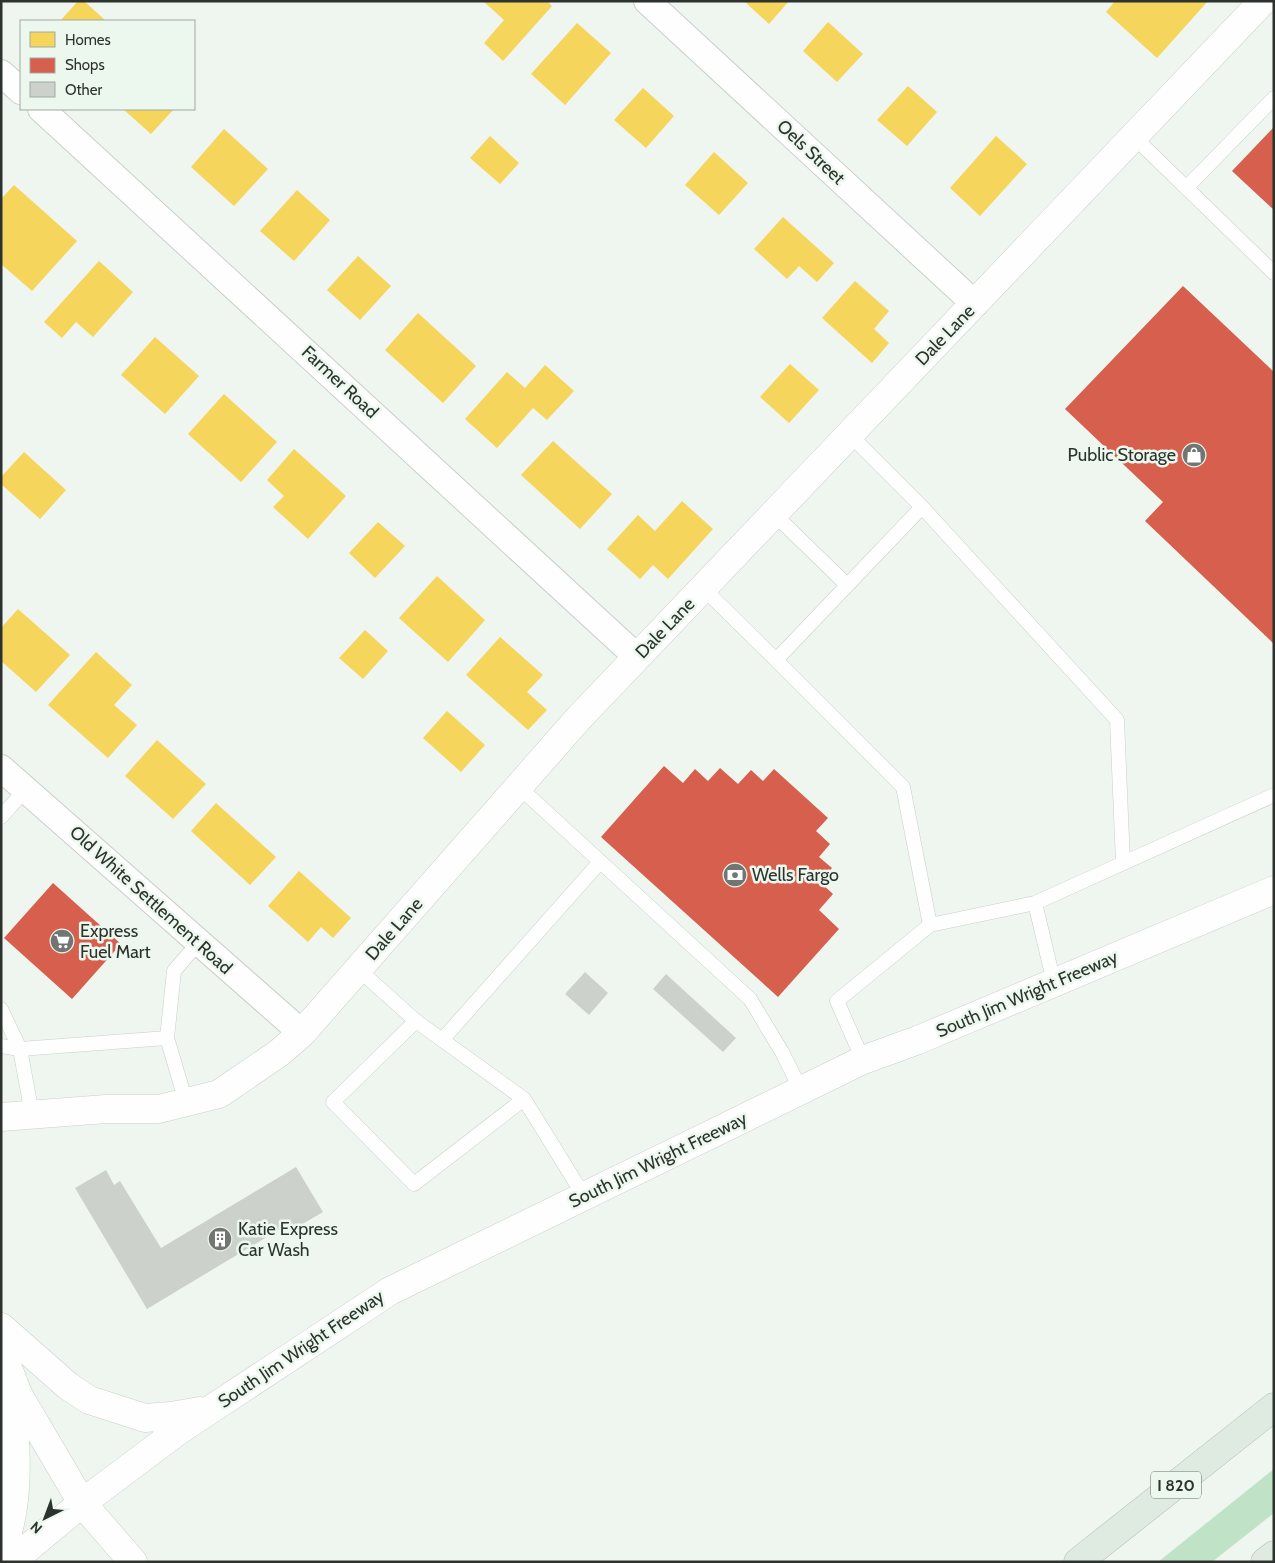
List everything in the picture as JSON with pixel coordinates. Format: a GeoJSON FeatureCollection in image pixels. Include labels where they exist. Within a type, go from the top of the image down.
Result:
{"type":"FeatureCollection","features":[{"type":"Feature","properties":{"kind":"highway","name":"I 820"},"geometry":{"type":"LineString","coordinates":[[1078,1562],[1274,1408]]}},
{"type":"Feature","properties":{"kind":"highway"},"geometry":{"type":"LineString","coordinates":[[1265,1562],[1274,1555]]}},
{"type":"Feature","properties":{"kind":"main road","name":"Dale Lane"},"geometry":{"type":"LineString","coordinates":[[1,1117],[106,1109],[159,1108],[219,1094],[279,1053],[302,1033],[578,719],[1263,1]]}},
{"type":"Feature","properties":{"kind":"main road","name":"South Jim Wright Freeway"},"geometry":{"type":"LineString","coordinates":[[10,1562],[82,1503],[178,1431],[390,1291],[863,1060],[918,1040],[1274,890]]}},
{"type":"Feature","properties":{"kind":"main road"},"geometry":{"type":"LineString","coordinates":[[1,1327],[68,1386],[89,1400],[145,1418],[212,1409]]}},
{"type":"Feature","properties":{"kind":"main road"},"geometry":{"type":"LineString","coordinates":[[5,1361],[18,1394],[82,1503],[133,1562]]}},
{"type":"Feature","properties":{"kind":"main road"},"geometry":{"type":"LineString","coordinates":[[1,1553],[14,1510],[16,1481],[15,1439],[5,1361]]}},
{"type":"Feature","properties":{"kind":"street","name":"Oels Street"},"geometry":{"type":"LineString","coordinates":[[647,1],[975,304]]}},
{"type":"Feature","properties":{"kind":"street"},"geometry":{"type":"LineString","coordinates":[[1,73],[20,90]]}},
{"type":"Feature","properties":{"kind":"street","name":"Farmer Road"},"geometry":{"type":"LineString","coordinates":[[42,110],[637,657]]}},
{"type":"Feature","properties":{"kind":"street","name":"Old White Settlement Road"},"geometry":{"type":"LineString","coordinates":[[1,768],[302,1033]]}},
{"type":"Feature","properties":{"kind":"lane"},"geometry":{"type":"LineString","coordinates":[[1186,188],[1274,98]]}},
{"type":"Feature","properties":{"kind":"lane"},"geometry":{"type":"LineString","coordinates":[[1134,137],[1274,273]]}},
{"type":"Feature","properties":{"kind":"lane"},"geometry":{"type":"LineString","coordinates":[[850,434],[922,507],[1117,720],[1123,863]]}},
{"type":"Feature","properties":{"kind":"lane"},"geometry":{"type":"LineString","coordinates":[[776,660],[922,507]]}},
{"type":"Feature","properties":{"kind":"lane"},"geometry":{"type":"LineString","coordinates":[[774,514],[847,585]]}},
{"type":"Feature","properties":{"kind":"lane"},"geometry":{"type":"LineString","coordinates":[[703,588],[902,787],[930,925]]}},
{"type":"Feature","properties":{"kind":"lane"},"geometry":{"type":"LineString","coordinates":[[518,786],[750,999],[782,1052],[801,1090]]}},
{"type":"Feature","properties":{"kind":"lane"},"geometry":{"type":"LineString","coordinates":[[1,817],[26,789]]}},
{"type":"Feature","properties":{"kind":"lane"},"geometry":{"type":"LineString","coordinates":[[863,1060],[837,1001],[930,925],[1035,903],[1274,795]]}},
{"type":"Feature","properties":{"kind":"lane"},"geometry":{"type":"LineString","coordinates":[[442,1040],[600,862]]}},
{"type":"Feature","properties":{"kind":"lane"},"geometry":{"type":"LineString","coordinates":[[1035,903],[1054,983]]}},
{"type":"Feature","properties":{"kind":"lane"},"geometry":{"type":"LineString","coordinates":[[186,1102],[167,1038],[174,971],[199,942]]}},
{"type":"Feature","properties":{"kind":"lane"},"geometry":{"type":"LineString","coordinates":[[358,969],[416,1021],[524,1099],[584,1196]]}},
{"type":"Feature","properties":{"kind":"lane"},"geometry":{"type":"LineString","coordinates":[[1,1010],[20,1049],[32,1114]]}},
{"type":"Feature","properties":{"kind":"lane"},"geometry":{"type":"LineString","coordinates":[[416,1021],[333,1102],[414,1184],[524,1099]]}},
{"type":"Feature","properties":{"kind":"lane"},"geometry":{"type":"LineString","coordinates":[[1,1046],[20,1049],[167,1038]]}},
{"type":"Feature","properties":{"kind":"green space"},"geometry":{"type":"Polygon","coordinates":[[[1274,1469],[1274,1513],[1212,1562],[1158,1562],[1274,1469]]]}},
{"type":"Feature","properties":{"kind":"building: Homes"},"geometry":{"type":"Polygon","coordinates":[[[78,1],[84,1],[105,20],[61,20],[78,1]]]}},
{"type":"Feature","properties":{"kind":"building: Homes"},"geometry":{"type":"Polygon","coordinates":[[[483,1],[547,1],[552,6],[503,61],[484,43],[504,20],[483,1]]]}},
{"type":"Feature","properties":{"kind":"building: Homes"},"geometry":{"type":"Polygon","coordinates":[[[744,1],[789,1],[769,24],[744,1]]]}},
{"type":"Feature","properties":{"kind":"building: Homes"},"geometry":{"type":"Polygon","coordinates":[[[1115,1],[1208,1],[1157,58],[1106,12],[1115,1]]]}},
{"type":"Feature","properties":{"kind":"building: Homes"},"geometry":{"type":"Polygon","coordinates":[[[828,22],[863,54],[837,82],[803,51],[828,22]]]}},
{"type":"Feature","properties":{"kind":"building: Homes"},"geometry":{"type":"Polygon","coordinates":[[[577,23],[611,53],[565,105],[531,74],[577,23]]]}},
{"type":"Feature","properties":{"kind":"building: Homes"},"geometry":{"type":"Polygon","coordinates":[[[908,86],[937,112],[907,146],[877,120],[908,86]]]}},
{"type":"Feature","properties":{"kind":"building: Homes"},"geometry":{"type":"Polygon","coordinates":[[[643,88],[674,116],[646,148],[614,120],[643,88]]]}},
{"type":"Feature","properties":{"kind":"building: Homes"},"geometry":{"type":"Polygon","coordinates":[[[124,110],[173,110],[151,134],[124,110]]]}},
{"type":"Feature","properties":{"kind":"building: Homes"},"geometry":{"type":"Polygon","coordinates":[[[224,129],[268,169],[234,206],[191,167],[224,129]]]}},
{"type":"Feature","properties":{"kind":"building: Homes"},"geometry":{"type":"Polygon","coordinates":[[[490,136],[519,163],[500,184],[470,158],[490,136]]]}},
{"type":"Feature","properties":{"kind":"building: Homes"},"geometry":{"type":"Polygon","coordinates":[[[996,136],[1027,164],[980,216],[950,188],[996,136]]]}},
{"type":"Feature","properties":{"kind":"building: Homes"},"geometry":{"type":"Polygon","coordinates":[[[714,152],[748,183],[719,215],[685,185],[714,152]]]}},
{"type":"Feature","properties":{"kind":"building: Homes"},"geometry":{"type":"Polygon","coordinates":[[[14,185],[77,241],[32,291],[1,264],[1,199],[14,185]]]}},
{"type":"Feature","properties":{"kind":"building: Homes"},"geometry":{"type":"Polygon","coordinates":[[[297,190],[330,220],[294,261],[260,231],[297,190]]]}},
{"type":"Feature","properties":{"kind":"building: Homes"},"geometry":{"type":"Polygon","coordinates":[[[783,217],[834,263],[817,282],[799,266],[787,279],[754,249],[783,217]]]}},
{"type":"Feature","properties":{"kind":"building: Homes"},"geometry":{"type":"Polygon","coordinates":[[[358,256],[391,286],[360,320],[327,290],[358,256]]]}},
{"type":"Feature","properties":{"kind":"building: Homes"},"geometry":{"type":"Polygon","coordinates":[[[99,261],[133,292],[93,337],[76,322],[62,338],[44,322],[99,261]]]}},
{"type":"Feature","properties":{"kind":"building: Homes"},"geometry":{"type":"Polygon","coordinates":[[[855,281],[889,311],[874,329],[889,343],[872,363],[822,318],[855,281]]]}},
{"type":"Feature","properties":{"kind":"building: Homes"},"geometry":{"type":"Polygon","coordinates":[[[418,313],[476,366],[443,403],[385,350],[418,313]]]}},
{"type":"Feature","properties":{"kind":"building: Homes"},"geometry":{"type":"Polygon","coordinates":[[[155,337],[199,376],[165,414],[121,375],[155,337]]]}},
{"type":"Feature","properties":{"kind":"building: Homes"},"geometry":{"type":"Polygon","coordinates":[[[790,364],[819,390],[789,423],[760,397],[790,364]]]}},
{"type":"Feature","properties":{"kind":"building: Homes"},"geometry":{"type":"Polygon","coordinates":[[[545,365],[574,391],[547,420],[533,408],[497,448],[465,419],[507,372],[525,388],[545,365]]]}},
{"type":"Feature","properties":{"kind":"building: Homes"},"geometry":{"type":"Polygon","coordinates":[[[224,394],[277,442],[241,482],[188,434],[224,394]]]}},
{"type":"Feature","properties":{"kind":"building: Homes"},"geometry":{"type":"Polygon","coordinates":[[[553,441],[612,494],[580,529],[521,475],[553,441]]]}},
{"type":"Feature","properties":{"kind":"building: Homes"},"geometry":{"type":"Polygon","coordinates":[[[294,449],[346,496],[308,539],[273,507],[284,496],[267,480],[294,449]]]}},
{"type":"Feature","properties":{"kind":"building: Homes"},"geometry":{"type":"Polygon","coordinates":[[[24,452],[66,490],[40,519],[1,484],[1,477],[24,452]]]}},
{"type":"Feature","properties":{"kind":"building: Homes"},"geometry":{"type":"Polygon","coordinates":[[[682,501],[713,529],[668,579],[653,565],[640,579],[607,549],[638,515],[655,531],[682,501]]]}},
{"type":"Feature","properties":{"kind":"building: Homes"},"geometry":{"type":"Polygon","coordinates":[[[378,522],[405,546],[375,578],[349,553],[378,522]]]}},
{"type":"Feature","properties":{"kind":"building: Homes"},"geometry":{"type":"Polygon","coordinates":[[[437,576],[485,620],[448,662],[399,618],[437,576]]]}},
{"type":"Feature","properties":{"kind":"building: Homes"},"geometry":{"type":"Polygon","coordinates":[[[18,609],[70,655],[36,692],[1,661],[1,628],[18,609]]]}},
{"type":"Feature","properties":{"kind":"building: Homes"},"geometry":{"type":"Polygon","coordinates":[[[365,630],[388,651],[363,679],[339,658],[365,630]]]}},
{"type":"Feature","properties":{"kind":"building: Homes"},"geometry":{"type":"Polygon","coordinates":[[[500,637],[543,675],[527,692],[547,710],[528,730],[466,675],[500,637]]]}},
{"type":"Feature","properties":{"kind":"building: Homes"},"geometry":{"type":"Polygon","coordinates":[[[96,652],[132,685],[114,705],[137,725],[108,758],[48,705],[96,652]]]}},
{"type":"Feature","properties":{"kind":"building: Homes"},"geometry":{"type":"Polygon","coordinates":[[[447,711],[485,745],[461,772],[423,738],[447,711]]]}},
{"type":"Feature","properties":{"kind":"building: Homes"},"geometry":{"type":"Polygon","coordinates":[[[157,740],[206,784],[173,819],[125,776],[157,740]]]}},
{"type":"Feature","properties":{"kind":"building: Homes"},"geometry":{"type":"Polygon","coordinates":[[[216,803],[276,857],[250,885],[191,831],[216,803]]]}},
{"type":"Feature","properties":{"kind":"building: Homes"},"geometry":{"type":"Polygon","coordinates":[[[299,871],[351,918],[333,938],[321,927],[308,942],[268,906],[299,871]]]}},
{"type":"Feature","properties":{"kind":"building: Shops"},"geometry":{"type":"Polygon","coordinates":[[[1274,127],[1274,210],[1232,171],[1274,127]]]}},
{"type":"Feature","properties":{"kind":"building: Shops","name":"Public Storage"},"geometry":{"type":"Polygon","coordinates":[[[1183,286],[1274,372],[1274,644],[1145,521],[1163,502],[1065,409],[1183,286]]]}},
{"type":"Feature","properties":{"kind":"building: Shops","name":"Wells Fargo"},"geometry":{"type":"Polygon","coordinates":[[[664,766],[683,783],[695,769],[708,781],[720,768],[738,784],[751,770],[763,781],[774,769],[828,818],[816,831],[830,844],[819,857],[832,868],[820,882],[833,894],[819,910],[839,929],[778,997],[601,837],[664,766]]]}},
{"type":"Feature","properties":{"kind":"building: Shops","name":"Express Fuel Mart"},"geometry":{"type":"Polygon","coordinates":[[[53,883],[121,944],[72,999],[4,938],[53,883]]]}},
{"type":"Feature","properties":{"kind":"building: Other"},"geometry":{"type":"Polygon","coordinates":[[[585,972],[608,993],[589,1015],[565,994],[585,972]]]}},
{"type":"Feature","properties":{"kind":"building: Other"},"geometry":{"type":"Polygon","coordinates":[[[666,974],[736,1038],[723,1052],[653,989],[666,974]]]}},
{"type":"Feature","properties":{"kind":"building: Other","name":"Katie Express Car Wash"},"geometry":{"type":"Polygon","coordinates":[[[296,1167],[323,1212],[294,1229],[290,1223],[147,1309],[75,1188],[106,1170],[114,1185],[120,1181],[161,1248],[296,1167]]]}},
{"type":"Feature","properties":{"kind":"place","name":"Public Storage"},"geometry":{"type":"Point","coordinates":[1194,455]}},
{"type":"Feature","properties":{"kind":"place","name":"Wells Fargo"},"geometry":{"type":"Point","coordinates":[735,875]}},
{"type":"Feature","properties":{"kind":"place","name":"Express Fuel Mart"},"geometry":{"type":"Point","coordinates":[62,941]}},
{"type":"Feature","properties":{"kind":"place","name":"Katie Express Car Wash"},"geometry":{"type":"Point","coordinates":[220,1239]}}]}
